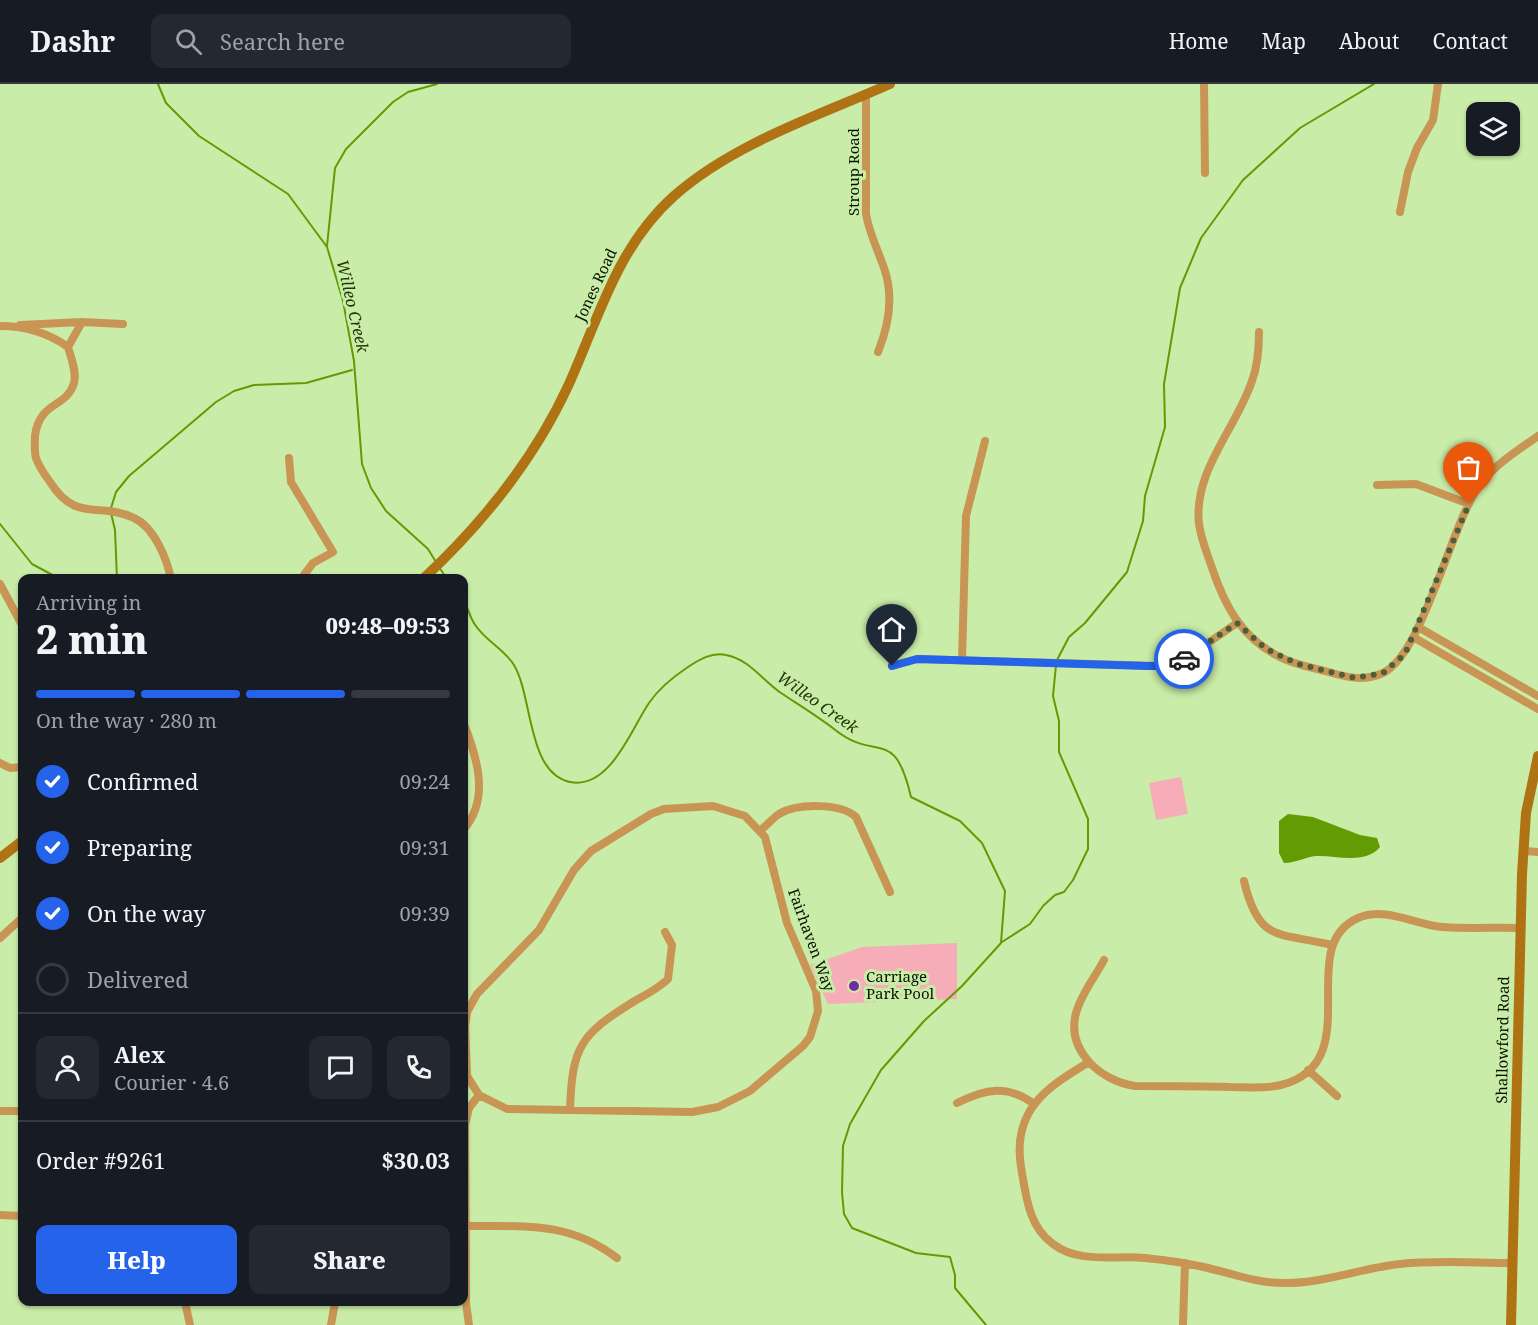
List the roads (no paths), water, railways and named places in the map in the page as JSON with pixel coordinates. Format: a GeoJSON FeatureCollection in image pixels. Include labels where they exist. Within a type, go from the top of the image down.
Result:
{"type":"FeatureCollection","features":[{"type":"Feature","properties":{"kind":"street","name":"Jones Road"},"geometry":{"type":"LineString","coordinates":[[428,574],[456,547],[493,504],[542,434],[569,384],[617,269],[638,236],[661,209],[690,183],[723,161],[890,84]]}},
{"type":"Feature","properties":{"kind":"street"},"geometry":{"type":"LineString","coordinates":[[1203,84],[1205,173]]}},
{"type":"Feature","properties":{"kind":"street"},"geometry":{"type":"LineString","coordinates":[[1400,212],[1408,172],[1417,148],[1433,120],[1438,84]]}},
{"type":"Feature","properties":{"kind":"street","name":"Stroup Road"},"geometry":{"type":"LineString","coordinates":[[866,95],[866,214],[870,233],[885,271],[890,297],[886,326],[878,352]]}},
{"type":"Feature","properties":{"kind":"street"},"geometry":{"type":"LineString","coordinates":[[82,322],[68,347],[75,381],[63,399],[42,414],[36,429],[35,453],[39,465],[61,498],[76,507],[132,517],[147,529],[163,554],[169,574]]}},
{"type":"Feature","properties":{"kind":"street"},"geometry":{"type":"LineString","coordinates":[[0,326],[82,322],[123,324]]}},
{"type":"Feature","properties":{"kind":"street"},"geometry":{"type":"LineString","coordinates":[[13,326],[43,333],[68,347]]}},
{"type":"Feature","properties":{"kind":"street"},"geometry":{"type":"LineString","coordinates":[[1259,332],[1258,357],[1252,382],[1207,472],[1199,504],[1203,542],[1222,596],[1237,623],[1257,643],[1281,658],[1355,678],[1374,676],[1391,668],[1405,654],[1418,627],[1469,504],[1492,470],[1538,436]]}},
{"type":"Feature","properties":{"kind":"street"},"geometry":{"type":"LineString","coordinates":[[962,660],[966,516],[985,441]]}},
{"type":"Feature","properties":{"kind":"street"},"geometry":{"type":"LineString","coordinates":[[289,458],[291,482],[333,552],[313,563],[305,574]]}},
{"type":"Feature","properties":{"kind":"street"},"geometry":{"type":"LineString","coordinates":[[1377,484],[1416,484],[1469,504]]}},
{"type":"Feature","properties":{"kind":"street"},"geometry":{"type":"LineString","coordinates":[[0,584],[18,618]]}},
{"type":"Feature","properties":{"kind":"street"},"geometry":{"type":"LineString","coordinates":[[892,666],[917,659],[1159,666],[1189,656],[1237,623]]}},
{"type":"Feature","properties":{"kind":"street"},"geometry":{"type":"LineString","coordinates":[[1418,627],[1538,696]]}},
{"type":"Feature","properties":{"kind":"street"},"geometry":{"type":"LineString","coordinates":[[1413,637],[1538,709]]}},
{"type":"Feature","properties":{"kind":"street"},"geometry":{"type":"LineString","coordinates":[[468,739],[480,783],[474,813],[468,823]]}},
{"type":"Feature","properties":{"kind":"street","name":"Shallowford Road"},"geometry":{"type":"LineString","coordinates":[[1511,1325],[1523,851],[1526,813],[1538,756]]}},
{"type":"Feature","properties":{"kind":"street"},"geometry":{"type":"LineString","coordinates":[[0,763],[10,768],[18,767]]}},
{"type":"Feature","properties":{"kind":"street"},"geometry":{"type":"LineString","coordinates":[[468,1015],[471,1003],[483,987],[539,930],[582,859],[601,844],[664,809],[724,808],[745,816],[761,830],[786,811],[832,806],[849,811],[856,817],[890,892]]}},
{"type":"Feature","properties":{"kind":"street","name":"Fairhaven Way"},"geometry":{"type":"LineString","coordinates":[[479,1095],[507,1108],[692,1112],[718,1107],[750,1091],[803,1046],[810,1037],[818,1011],[816,991],[787,924],[769,847],[761,830]]}},
{"type":"Feature","properties":{"kind":"street"},"geometry":{"type":"LineString","coordinates":[[0,858],[18,844]]}},
{"type":"Feature","properties":{"kind":"street"},"geometry":{"type":"LineString","coordinates":[[1523,851],[1538,852]]}},
{"type":"Feature","properties":{"kind":"street"},"geometry":{"type":"LineString","coordinates":[[1244,881],[1252,911],[1267,928],[1283,936],[1332,945]]}},
{"type":"Feature","properties":{"kind":"street"},"geometry":{"type":"LineString","coordinates":[[1104,960],[1080,1003],[1075,1018],[1077,1042],[1089,1062],[1110,1080],[1135,1086],[1272,1087],[1292,1081],[1308,1070],[1321,1054],[1327,1036],[1329,959],[1332,945],[1348,924],[1374,914],[1442,927],[1521,927]]}},
{"type":"Feature","properties":{"kind":"street"},"geometry":{"type":"LineString","coordinates":[[0,938],[18,922]]}},
{"type":"Feature","properties":{"kind":"street"},"geometry":{"type":"LineString","coordinates":[[570,1110],[573,1066],[583,1041],[609,1017],[668,979],[672,945],[665,932]]}},
{"type":"Feature","properties":{"kind":"street"},"geometry":{"type":"LineString","coordinates":[[1089,1062],[1052,1084],[1034,1104],[1021,1133],[1019,1151],[1029,1211],[1044,1237],[1060,1249],[1079,1256],[1143,1258],[1185,1263],[1253,1280],[1286,1283],[1314,1281],[1400,1264],[1513,1263]]}},
{"type":"Feature","properties":{"kind":"street"},"geometry":{"type":"LineString","coordinates":[[1308,1070],[1337,1096]]}},
{"type":"Feature","properties":{"kind":"street"},"geometry":{"type":"LineString","coordinates":[[468,1078],[479,1095],[468,1111]]}},
{"type":"Feature","properties":{"kind":"street"},"geometry":{"type":"LineString","coordinates":[[957,1103],[979,1092],[998,1090],[1016,1093],[1034,1104]]}},
{"type":"Feature","properties":{"kind":"street"},"geometry":{"type":"LineString","coordinates":[[0,1111],[18,1111]]}},
{"type":"Feature","properties":{"kind":"street"},"geometry":{"type":"LineString","coordinates":[[0,1215],[18,1216]]}},
{"type":"Feature","properties":{"kind":"street"},"geometry":{"type":"LineString","coordinates":[[468,1226],[546,1228],[571,1232],[602,1247],[617,1258]]}},
{"type":"Feature","properties":{"kind":"street"},"geometry":{"type":"LineString","coordinates":[[1183,1325],[1185,1263]]}},
{"type":"Feature","properties":{"kind":"street"},"geometry":{"type":"LineString","coordinates":[[186,1306],[190,1325]]}},
{"type":"Feature","properties":{"kind":"street"},"geometry":{"type":"LineString","coordinates":[[331,1325],[334,1306]]}},
{"type":"Feature","properties":{"kind":"street"},"geometry":{"type":"LineString","coordinates":[[466,1306],[469,1325]]}},
{"type":"Feature","properties":{"kind":"waterway","name":"Willeo Creek"},"geometry":{"type":"LineString","coordinates":[[158,84],[166,103],[199,136],[288,194],[327,247],[343,301],[354,361],[362,464],[371,488],[386,511],[428,549],[436,562]]}},
{"type":"Feature","properties":{"kind":"waterway"},"geometry":{"type":"LineString","coordinates":[[327,246],[335,168],[346,149],[393,102],[408,92],[437,84]]}},
{"type":"Feature","properties":{"kind":"waterway"},"geometry":{"type":"LineString","coordinates":[[1057,660],[1069,637],[1085,623],[1127,572],[1143,521],[1145,496],[1165,427],[1164,384],[1180,288],[1201,238],[1243,180],[1300,128],[1374,84]]}},
{"type":"Feature","properties":{"kind":"waterway"},"geometry":{"type":"LineString","coordinates":[[111,508],[116,492],[129,476],[216,402],[234,391],[254,385],[306,383],[352,370]]}},
{"type":"Feature","properties":{"kind":"waterway"},"geometry":{"type":"LineString","coordinates":[[111,513],[115,530],[117,574]]}},
{"type":"Feature","properties":{"kind":"waterway"},"geometry":{"type":"LineString","coordinates":[[0,524],[32,564],[51,574]]}},
{"type":"Feature","properties":{"kind":"waterway","name":"Willeo Creek"},"geometry":{"type":"LineString","coordinates":[[439,567],[444,574]]}},
{"type":"Feature","properties":{"kind":"waterway","name":"Willeo Creek"},"geometry":{"type":"LineString","coordinates":[[468,610],[480,631],[514,665],[525,696],[538,749],[556,776],[570,782],[584,782],[597,777],[618,755],[649,703],[662,688],[682,671],[702,659],[716,654],[726,655],[742,661],[774,688],[849,739],[891,753],[898,760],[905,775],[911,797],[960,821],[982,843],[1005,891],[1001,943],[962,986],[924,1021],[881,1070],[850,1124],[843,1146],[842,1192],[844,1214],[852,1228],[916,1253],[950,1257],[955,1275],[955,1288],[986,1325]]}},
{"type":"Feature","properties":{"kind":"waterway"},"geometry":{"type":"LineString","coordinates":[[1002,942],[1030,924],[1043,906],[1055,895],[1064,892],[1073,880],[1088,849],[1088,819],[1059,752],[1059,721],[1053,696],[1056,665]]}},
{"type":"Feature","properties":{"kind":"place","name":"Carriage Park Pool"},"geometry":{"type":"Point","coordinates":[854,986]}}]}
